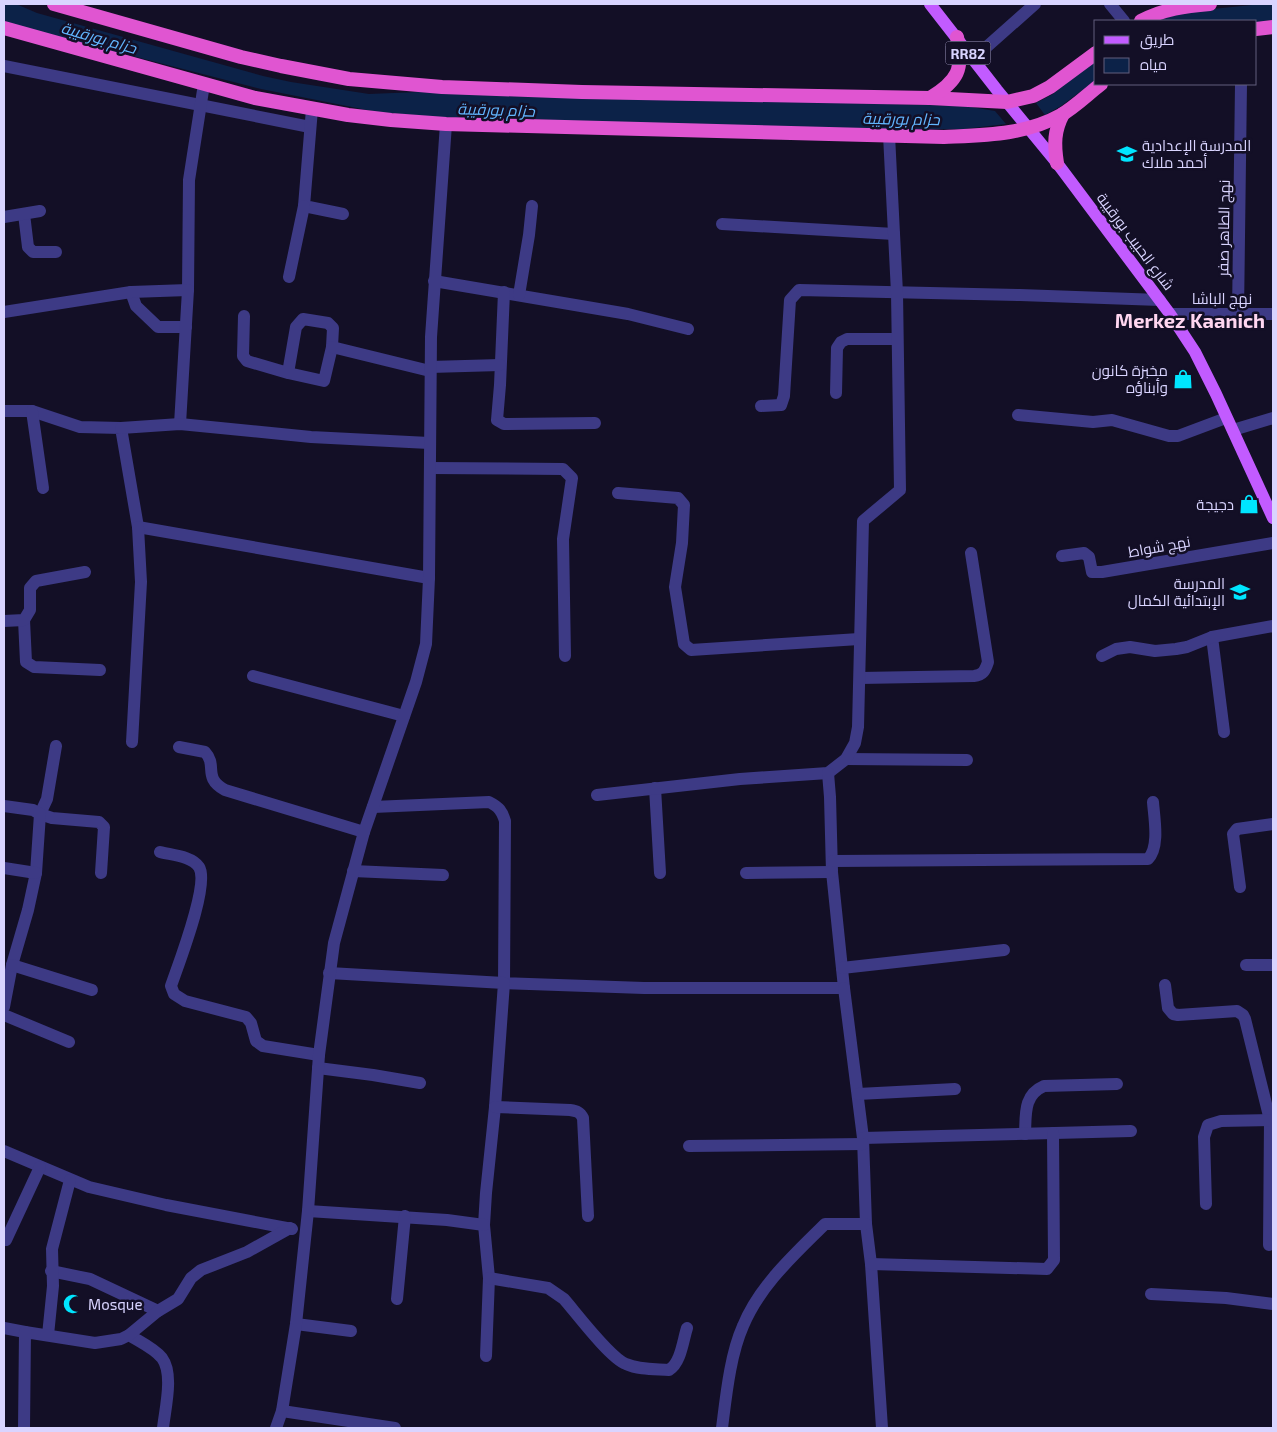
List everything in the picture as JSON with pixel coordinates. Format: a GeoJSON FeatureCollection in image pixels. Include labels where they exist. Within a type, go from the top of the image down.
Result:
{"type":"FeatureCollection","features":[{"type":"Feature","properties":{"kind":"highway"},"geometry":{"type":"LineString","coordinates":[[54,4],[240,57],[318,74],[369,81],[442,87],[572,92],[930,98],[1007,102],[1033,96],[1050,87],[1094,54]]}},
{"type":"Feature","properties":{"kind":"highway"},"geometry":{"type":"LineString","coordinates":[[1143,20],[1176,8],[1210,4]]}},
{"type":"Feature","properties":{"kind":"highway"},"geometry":{"type":"LineString","coordinates":[[1257,28],[1273,27]]}},
{"type":"Feature","properties":{"kind":"highway"},"geometry":{"type":"LineString","coordinates":[[4,28],[271,102],[391,120],[446,124],[971,136],[1014,132],[1044,124],[1063,114],[1100,85]]}},
{"type":"Feature","properties":{"kind":"highway"},"geometry":{"type":"LineString","coordinates":[[930,98],[944,89],[958,70],[961,58],[957,37]]}},
{"type":"Feature","properties":{"kind":"highway"},"geometry":{"type":"LineString","coordinates":[[1056,163],[1055,137],[1063,114]]}},
{"type":"Feature","properties":{"kind":"main road","name":"RR82"},"geometry":{"type":"LineString","coordinates":[[930,4],[1007,102]]}},
{"type":"Feature","properties":{"kind":"main road","name":"شارع الحبيب بورقيبة"},"geometry":{"type":"LineString","coordinates":[[1007,102],[1160,300],[1195,352],[1272,512]]}},
{"type":"Feature","properties":{"kind":"street"},"geometry":{"type":"LineString","coordinates":[[973,59],[1035,4]]}},
{"type":"Feature","properties":{"kind":"street"},"geometry":{"type":"LineString","coordinates":[[1110,4],[1123,20]]}},
{"type":"Feature","properties":{"kind":"street"},"geometry":{"type":"LineString","coordinates":[[4,66],[97,86],[201,104],[310,126]]}},
{"type":"Feature","properties":{"kind":"street"},"geometry":{"type":"LineString","coordinates":[[180,424],[188,290],[189,180],[204,84]]}},
{"type":"Feature","properties":{"kind":"street","name":"نهج الطاهر صفر"},"geometry":{"type":"LineString","coordinates":[[1238,314],[1241,85]]}},
{"type":"Feature","properties":{"kind":"street"},"geometry":{"type":"LineString","coordinates":[[288,277],[304,206],[312,109]]}},
{"type":"Feature","properties":{"kind":"street"},"geometry":{"type":"LineString","coordinates":[[276,1428],[282,1411],[296,1324],[308,1211],[319,1054],[334,943],[364,832],[423,661],[428,628],[430,578],[430,369],[434,281],[446,124]]}},
{"type":"Feature","properties":{"kind":"street"},"geometry":{"type":"LineString","coordinates":[[597,795],[828,773],[846,759],[852,751],[857,736],[860,678],[862,521],[900,490],[896,293],[889,135]]}},
{"type":"Feature","properties":{"kind":"street"},"geometry":{"type":"LineString","coordinates":[[304,206],[344,214]]}},
{"type":"Feature","properties":{"kind":"street"},"geometry":{"type":"LineString","coordinates":[[519,294],[532,206]]}},
{"type":"Feature","properties":{"kind":"street"},"geometry":{"type":"LineString","coordinates":[[4,217],[40,211]]}},
{"type":"Feature","properties":{"kind":"street"},"geometry":{"type":"LineString","coordinates":[[24,214],[28,247],[33,252],[56,252]]}},
{"type":"Feature","properties":{"kind":"street"},"geometry":{"type":"LineString","coordinates":[[722,224],[894,234]]}},
{"type":"Feature","properties":{"kind":"street"},"geometry":{"type":"LineString","coordinates":[[434,281],[628,314],[688,329]]}},
{"type":"Feature","properties":{"kind":"street"},"geometry":{"type":"LineString","coordinates":[[4,312],[131,292],[188,290]]}},
{"type":"Feature","properties":{"kind":"street"},"geometry":{"type":"LineString","coordinates":[[762,406],[781,405],[784,396],[790,300],[799,290],[1160,300]]}},
{"type":"Feature","properties":{"kind":"street"},"geometry":{"type":"LineString","coordinates":[[131,292],[136,306],[158,328],[186,327]]}},
{"type":"Feature","properties":{"kind":"street"},"geometry":{"type":"LineString","coordinates":[[504,292],[497,420],[504,424],[595,423]]}},
{"type":"Feature","properties":{"kind":"street","name":"نهج الباشا"},"geometry":{"type":"LineString","coordinates":[[1170,314],[1273,314]]}},
{"type":"Feature","properties":{"kind":"street"},"geometry":{"type":"LineString","coordinates":[[244,316],[243,356],[247,361],[288,373],[324,381],[332,347],[333,328],[328,323],[303,318],[296,327],[288,373]]}},
{"type":"Feature","properties":{"kind":"street"},"geometry":{"type":"LineString","coordinates":[[836,393],[837,348],[841,342],[847,339],[897,339]]}},
{"type":"Feature","properties":{"kind":"street"},"geometry":{"type":"LineString","coordinates":[[332,347],[430,369],[500,365]]}},
{"type":"Feature","properties":{"kind":"street"},"geometry":{"type":"LineString","coordinates":[[4,411],[32,411],[80,427],[121,428],[180,424],[311,437],[429,444]]}},
{"type":"Feature","properties":{"kind":"street"},"geometry":{"type":"LineString","coordinates":[[32,411],[43,488]]}},
{"type":"Feature","properties":{"kind":"street"},"geometry":{"type":"LineString","coordinates":[[1018,415],[1093,422],[1112,420],[1169,436],[1178,436],[1226,418]]}},
{"type":"Feature","properties":{"kind":"street"},"geometry":{"type":"LineString","coordinates":[[1233,430],[1273,418]]}},
{"type":"Feature","properties":{"kind":"street"},"geometry":{"type":"LineString","coordinates":[[121,428],[138,527],[141,582],[132,742]]}},
{"type":"Feature","properties":{"kind":"street"},"geometry":{"type":"LineString","coordinates":[[430,468],[563,469],[572,478],[563,539],[564,656]]}},
{"type":"Feature","properties":{"kind":"street"},"geometry":{"type":"LineString","coordinates":[[618,493],[678,498],[684,505],[682,543],[675,587],[684,644],[690,650],[859,639]]}},
{"type":"Feature","properties":{"kind":"street"},"geometry":{"type":"LineString","coordinates":[[138,527],[430,578]]}},
{"type":"Feature","properties":{"kind":"street","name":"نهج شواط"},"geometry":{"type":"LineString","coordinates":[[1062,556],[1084,553],[1089,557],[1092,572],[1102,572],[1273,543]]}},
{"type":"Feature","properties":{"kind":"street"},"geometry":{"type":"LineString","coordinates":[[860,678],[974,676],[984,672],[988,662],[971,553]]}},
{"type":"Feature","properties":{"kind":"street"},"geometry":{"type":"LineString","coordinates":[[85,572],[36,581],[30,588],[30,610],[24,620],[26,662],[34,667],[100,670]]}},
{"type":"Feature","properties":{"kind":"street"},"geometry":{"type":"LineString","coordinates":[[4,621],[24,620]]}},
{"type":"Feature","properties":{"kind":"street"},"geometry":{"type":"LineString","coordinates":[[1102,656],[1116,649],[1130,647],[1155,650],[1187,647],[1212,637],[1273,626]]}},
{"type":"Feature","properties":{"kind":"street"},"geometry":{"type":"LineString","coordinates":[[1212,637],[1224,732]]}},
{"type":"Feature","properties":{"kind":"street"},"geometry":{"type":"LineString","coordinates":[[253,676],[404,716]]}},
{"type":"Feature","properties":{"kind":"street"},"geometry":{"type":"LineString","coordinates":[[4,1007],[6,986],[28,910],[36,873],[40,814],[47,799],[56,746]]}},
{"type":"Feature","properties":{"kind":"street"},"geometry":{"type":"LineString","coordinates":[[179,747],[205,752],[210,761],[213,780],[226,790],[364,832]]}},
{"type":"Feature","properties":{"kind":"street"},"geometry":{"type":"LineString","coordinates":[[846,759],[968,760]]}},
{"type":"Feature","properties":{"kind":"street"},"geometry":{"type":"LineString","coordinates":[[828,773],[833,866],[842,968],[863,1141],[866,1224],[871,1264],[882,1428]]}},
{"type":"Feature","properties":{"kind":"street"},"geometry":{"type":"LineString","coordinates":[[655,788],[660,873]]}},
{"type":"Feature","properties":{"kind":"street"},"geometry":{"type":"LineString","coordinates":[[373,808],[489,802],[503,812],[505,821],[504,983],[484,1225],[489,1278],[486,1356]]}},
{"type":"Feature","properties":{"kind":"street"},"geometry":{"type":"LineString","coordinates":[[746,873],[833,866],[1148,859],[1153,852],[1155,844],[1153,802]]}},
{"type":"Feature","properties":{"kind":"street"},"geometry":{"type":"LineString","coordinates":[[4,806],[32,810],[52,818],[99,822],[104,827],[101,873]]}},
{"type":"Feature","properties":{"kind":"street"},"geometry":{"type":"LineString","coordinates":[[1240,887],[1233,834],[1238,829],[1273,824]]}},
{"type":"Feature","properties":{"kind":"street"},"geometry":{"type":"LineString","coordinates":[[160,852],[190,860],[200,868],[201,874],[200,892],[196,907],[171,986],[174,994],[185,1001],[246,1017],[251,1023],[256,1041],[264,1046],[319,1054]]}},
{"type":"Feature","properties":{"kind":"street"},"geometry":{"type":"LineString","coordinates":[[4,868],[36,873]]}},
{"type":"Feature","properties":{"kind":"street"},"geometry":{"type":"LineString","coordinates":[[353,871],[443,875]]}},
{"type":"Feature","properties":{"kind":"street"},"geometry":{"type":"LineString","coordinates":[[842,968],[1004,950]]}},
{"type":"Feature","properties":{"kind":"street"},"geometry":{"type":"LineString","coordinates":[[12,964],[92,990]]}},
{"type":"Feature","properties":{"kind":"street"},"geometry":{"type":"LineString","coordinates":[[1246,965],[1273,965]]}},
{"type":"Feature","properties":{"kind":"street"},"geometry":{"type":"LineString","coordinates":[[329,973],[504,983],[644,988],[844,988]]}},
{"type":"Feature","properties":{"kind":"street"},"geometry":{"type":"LineString","coordinates":[[1165,985],[1168,1008],[1172,1014],[1237,1011],[1243,1014],[1272,1120],[1270,1245]]}},
{"type":"Feature","properties":{"kind":"street"},"geometry":{"type":"LineString","coordinates":[[4,1016],[69,1042]]}},
{"type":"Feature","properties":{"kind":"street"},"geometry":{"type":"LineString","coordinates":[[318,1068],[420,1083]]}},
{"type":"Feature","properties":{"kind":"street"},"geometry":{"type":"LineString","coordinates":[[1025,1134],[1028,1100],[1036,1089],[1044,1086],[1117,1084]]}},
{"type":"Feature","properties":{"kind":"street"},"geometry":{"type":"LineString","coordinates":[[858,1094],[955,1089]]}},
{"type":"Feature","properties":{"kind":"street"},"geometry":{"type":"LineString","coordinates":[[495,1107],[570,1110],[578,1111],[581,1114],[583,1118],[588,1216]]}},
{"type":"Feature","properties":{"kind":"street"},"geometry":{"type":"LineString","coordinates":[[1206,1204],[1204,1137],[1208,1125],[1221,1121],[1272,1120]]}},
{"type":"Feature","properties":{"kind":"street"},"geometry":{"type":"LineString","coordinates":[[688,1146],[1131,1131]]}},
{"type":"Feature","properties":{"kind":"street"},"geometry":{"type":"LineString","coordinates":[[871,1264],[1047,1269],[1054,1260],[1053,1133]]}},
{"type":"Feature","properties":{"kind":"street"},"geometry":{"type":"LineString","coordinates":[[4,1151],[89,1187],[166,1205],[305,1231]]}},
{"type":"Feature","properties":{"kind":"street"},"geometry":{"type":"LineString","coordinates":[[6,1240],[40,1166]]}},
{"type":"Feature","properties":{"kind":"street"},"geometry":{"type":"LineString","coordinates":[[48,1334],[53,1286],[51,1271],[52,1249],[70,1180]]}},
{"type":"Feature","properties":{"kind":"street"},"geometry":{"type":"LineString","coordinates":[[308,1211],[405,1216],[484,1225]]}},
{"type":"Feature","properties":{"kind":"street"},"geometry":{"type":"LineString","coordinates":[[397,1300],[405,1216]]}},
{"type":"Feature","properties":{"kind":"street"},"geometry":{"type":"LineString","coordinates":[[722,1428],[735,1350],[740,1334],[754,1306],[770,1282],[785,1264],[825,1224],[866,1224]]}},
{"type":"Feature","properties":{"kind":"street"},"geometry":{"type":"LineString","coordinates":[[4,1328],[95,1343],[116,1341],[129,1336],[158,1311],[178,1299],[191,1278],[201,1270],[246,1252],[290,1228]]}},
{"type":"Feature","properties":{"kind":"street"},"geometry":{"type":"LineString","coordinates":[[51,1271],[90,1279],[158,1311]]}},
{"type":"Feature","properties":{"kind":"street"},"geometry":{"type":"LineString","coordinates":[[489,1278],[548,1288],[556,1292],[564,1298],[608,1349],[629,1366],[669,1370],[678,1359],[687,1328]]}},
{"type":"Feature","properties":{"kind":"street"},"geometry":{"type":"LineString","coordinates":[[1151,1294],[1226,1298],[1273,1304]]}},
{"type":"Feature","properties":{"kind":"street"},"geometry":{"type":"LineString","coordinates":[[296,1324],[352,1331]]}},
{"type":"Feature","properties":{"kind":"street"},"geometry":{"type":"LineString","coordinates":[[24,1428],[25,1332]]}},
{"type":"Feature","properties":{"kind":"street"},"geometry":{"type":"LineString","coordinates":[[129,1336],[158,1354],[167,1366],[168,1390],[163,1428]]}},
{"type":"Feature","properties":{"kind":"street"},"geometry":{"type":"LineString","coordinates":[[282,1411],[395,1428]]}},
{"type":"Feature","properties":{"kind":"water","name":"حزام بورقيبة"},"geometry":{"type":"Polygon","coordinates":[[[4,4],[16,4],[37,13],[263,76],[369,94],[418,92],[965,106],[995,111],[1006,124],[964,129],[889,129],[583,122],[517,118],[438,117],[377,112],[261,89],[39,32],[4,21],[4,4]]]}},
{"type":"Feature","properties":{"kind":"water"},"geometry":{"type":"Polygon","coordinates":[[[1273,4],[1273,20],[1257,22],[1257,20],[1157,20],[1192,11],[1273,4]]]}},
{"type":"Feature","properties":{"kind":"water"},"geometry":{"type":"Polygon","coordinates":[[[1094,61],[1094,81],[1061,106],[1045,115],[1036,103],[1053,94],[1094,61]]]}},
{"type":"Feature","properties":{"kind":"place","name":"المدرسة الإعدادية أحمد ملاك"},"geometry":{"type":"Point","coordinates":[1127,154]}},
{"type":"Feature","properties":{"kind":"place","name":"مخبزة كانون وأبناؤه"},"geometry":{"type":"Point","coordinates":[1183,379]}},
{"type":"Feature","properties":{"kind":"place","name":"دجيجة"},"geometry":{"type":"Point","coordinates":[1249,504]}},
{"type":"Feature","properties":{"kind":"place","name":"المدرسة الإبتدائية الكمال"},"geometry":{"type":"Point","coordinates":[1240,592]}},
{"type":"Feature","properties":{"kind":"place","name":"Mosque"},"geometry":{"type":"Point","coordinates":[73,1304]}},
{"type":"Feature","properties":{"kind":"district","name":"Merkez Kaanich"},"geometry":{"type":"Point","coordinates":[1190,320]}}]}
